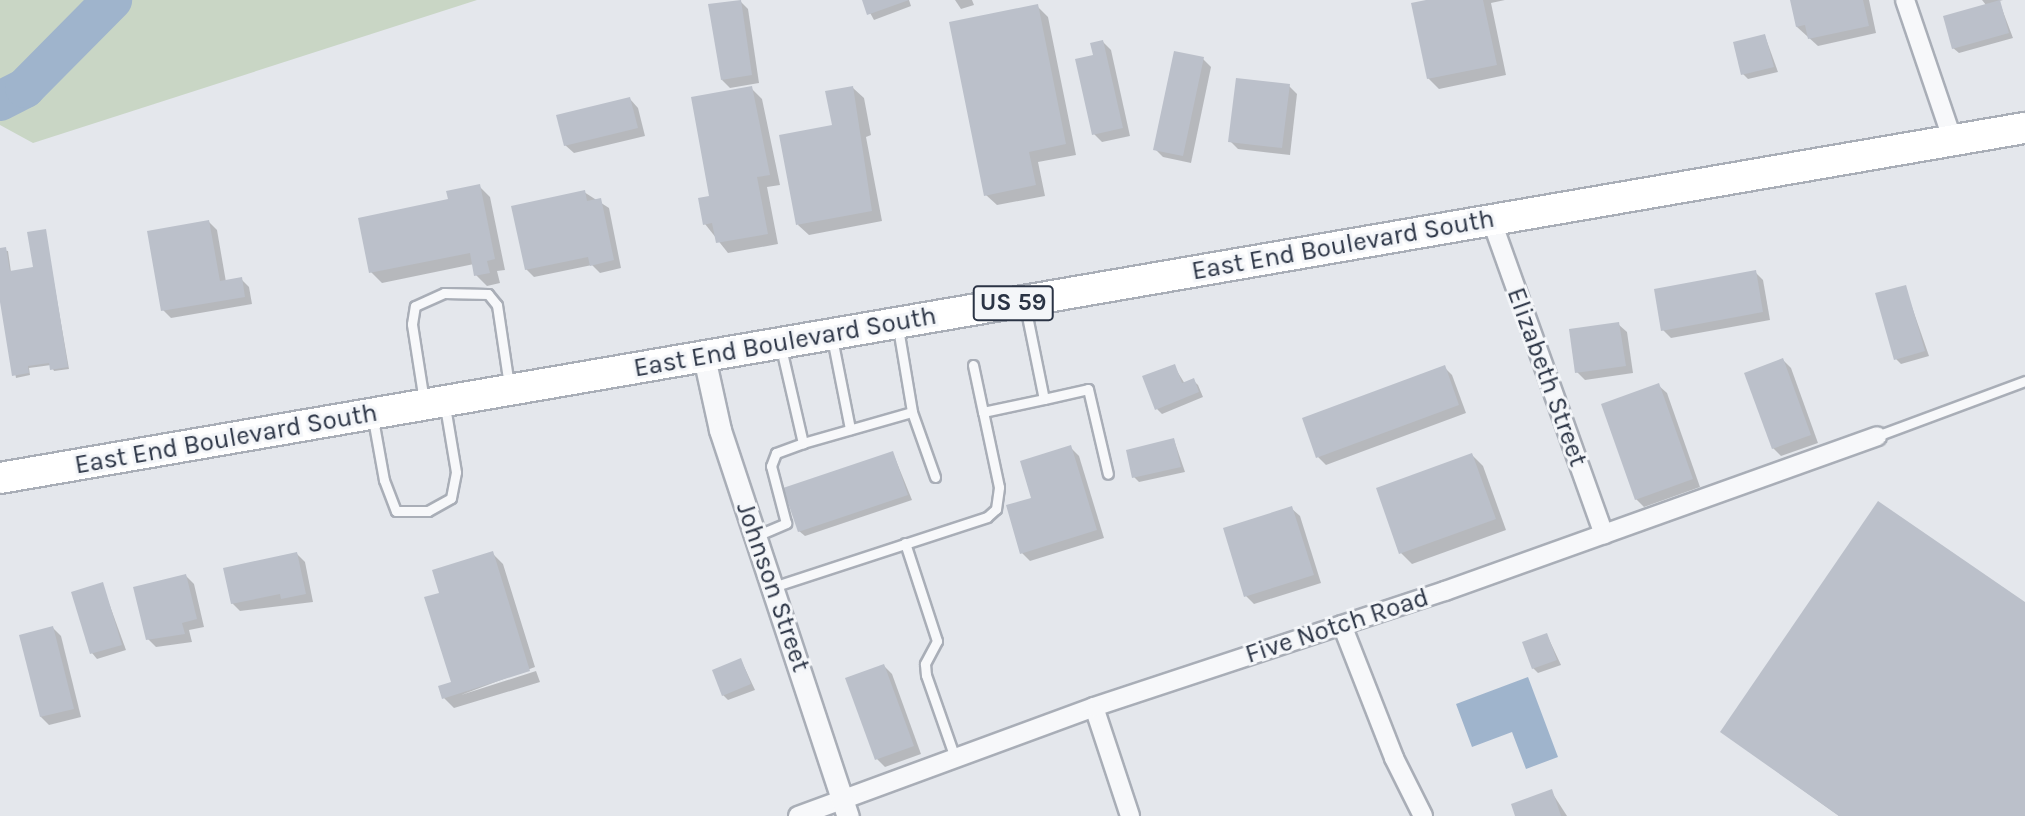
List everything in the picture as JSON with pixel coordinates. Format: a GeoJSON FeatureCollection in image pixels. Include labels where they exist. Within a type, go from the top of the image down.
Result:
{"type":"FeatureCollection","features":[{"type":"Feature","properties":{"kind":"highway","name":"East End Boulevard South"},"geometry":{"type":"LineString","coordinates":[[0,478],[2025,128]]}},
{"type":"Feature","properties":{"kind":"street"},"geometry":{"type":"LineString","coordinates":[[1905,0],[1953,141]]}},
{"type":"Feature","properties":{"kind":"street","name":"Elizabeth Street"},"geometry":{"type":"LineString","coordinates":[[1491,219],[1604,534]]}},
{"type":"Feature","properties":{"kind":"street","name":"Johnson Street"},"geometry":{"type":"LineString","coordinates":[[704,357],[720,430],[845,808]]}},
{"type":"Feature","properties":{"kind":"street","name":"Five Notch Road"},"geometry":{"type":"LineString","coordinates":[[798,816],[845,808],[955,758],[1094,707],[1342,625],[1877,436]]}},
{"type":"Feature","properties":{"kind":"street"},"geometry":{"type":"LineString","coordinates":[[1342,625],[1394,758],[1423,816]]}},
{"type":"Feature","properties":{"kind":"street"},"geometry":{"type":"LineString","coordinates":[[1094,707],[1130,816]]}},
{"type":"Feature","properties":{"kind":"lane"},"geometry":{"type":"LineString","coordinates":[[372,414],[384,480],[396,511],[428,512],[452,498],[456,472],[412,324],[415,306],[443,293],[488,294],[497,305],[510,390]]}},
{"type":"Feature","properties":{"kind":"lane"},"geometry":{"type":"LineString","coordinates":[[1024,301],[1044,399]]}},
{"type":"Feature","properties":{"kind":"lane"},"geometry":{"type":"LineString","coordinates":[[897,323],[912,412],[935,477]]}},
{"type":"Feature","properties":{"kind":"lane"},"geometry":{"type":"LineString","coordinates":[[832,335],[849,429]]}},
{"type":"Feature","properties":{"kind":"lane"},"geometry":{"type":"LineString","coordinates":[[780,344],[803,443]]}},
{"type":"Feature","properties":{"kind":"lane"},"geometry":{"type":"LineString","coordinates":[[773,587],[987,517],[996,509],[999,488],[973,365]]}},
{"type":"Feature","properties":{"kind":"lane"},"geometry":{"type":"LineString","coordinates":[[1877,436],[2025,382]]}},
{"type":"Feature","properties":{"kind":"lane"},"geometry":{"type":"LineString","coordinates":[[983,412],[1088,389],[1108,474]]}},
{"type":"Feature","properties":{"kind":"lane"},"geometry":{"type":"LineString","coordinates":[[756,536],[786,523],[771,466],[776,453],[912,412]]}},
{"type":"Feature","properties":{"kind":"lane"},"geometry":{"type":"LineString","coordinates":[[905,543],[937,641],[925,664],[926,675],[955,758]]}},
{"type":"Feature","properties":{"kind":"green space"},"geometry":{"type":"Polygon","coordinates":[[[0,0],[477,0],[33,143],[0,125],[0,0]]]}},
{"type":"Feature","properties":{"kind":"water"},"geometry":{"type":"Polygon","coordinates":[[[1528,677],[1558,757],[1526,769],[1512,732],[1472,747],[1456,704],[1528,677]]]}},
{"type":"Feature","properties":{"kind":"building"},"geometry":{"type":"Polygon","coordinates":[[[741,0],[752,75],[721,80],[708,4],[741,0]]]}},
{"type":"Feature","properties":{"kind":"building"},"geometry":{"type":"Polygon","coordinates":[[[862,0],[909,0],[867,15],[862,0]]]}},
{"type":"Feature","properties":{"kind":"building"},"geometry":{"type":"Polygon","coordinates":[[[1426,0],[1483,0],[1497,65],[1427,79],[1411,3],[1426,0]]]}},
{"type":"Feature","properties":{"kind":"building"},"geometry":{"type":"Polygon","coordinates":[[[1790,0],[1863,0],[1869,26],[1808,39],[1805,25],[1796,27],[1790,0]]]}},
{"type":"Feature","properties":{"kind":"building"},"geometry":{"type":"Polygon","coordinates":[[[2000,0],[2009,33],[1952,49],[1943,16],[2000,0]]]}},
{"type":"Feature","properties":{"kind":"building"},"geometry":{"type":"Polygon","coordinates":[[[1038,4],[1066,144],[1029,152],[1036,185],[984,196],[949,22],[1038,4]]]}},
{"type":"Feature","properties":{"kind":"building"},"geometry":{"type":"Polygon","coordinates":[[[1765,34],[1774,67],[1741,75],[1733,42],[1765,34]]]}},
{"type":"Feature","properties":{"kind":"building"},"geometry":{"type":"Polygon","coordinates":[[[1103,40],[1123,128],[1092,135],[1075,59],[1093,55],[1090,43],[1103,40]]]}},
{"type":"Feature","properties":{"kind":"building"},"geometry":{"type":"Polygon","coordinates":[[[1174,51],[1204,57],[1183,156],[1153,150],[1174,51]]]}},
{"type":"Feature","properties":{"kind":"building"},"geometry":{"type":"Polygon","coordinates":[[[1236,78],[1290,84],[1282,148],[1228,142],[1236,78]]]}},
{"type":"Feature","properties":{"kind":"building"},"geometry":{"type":"Polygon","coordinates":[[[752,86],[770,175],[757,177],[768,234],[716,243],[712,223],[703,225],[698,198],[709,196],[691,97],[752,86]]]}},
{"type":"Feature","properties":{"kind":"building"},"geometry":{"type":"Polygon","coordinates":[[[853,86],[872,211],[796,225],[779,135],[832,125],[825,91],[853,86]]]}},
{"type":"Feature","properties":{"kind":"building"},"geometry":{"type":"Polygon","coordinates":[[[630,97],[638,128],[564,146],[556,115],[630,97]]]}},
{"type":"Feature","properties":{"kind":"building"},"geometry":{"type":"Polygon","coordinates":[[[480,184],[495,259],[487,261],[490,273],[474,276],[470,253],[369,273],[358,218],[448,199],[446,191],[480,184]]]}},
{"type":"Feature","properties":{"kind":"building"},"geometry":{"type":"Polygon","coordinates":[[[585,190],[587,201],[601,198],[614,260],[590,266],[588,257],[525,270],[511,206],[585,190]]]}},
{"type":"Feature","properties":{"kind":"building"},"geometry":{"type":"Polygon","coordinates":[[[209,220],[220,281],[242,277],[245,297],[161,311],[147,231],[209,220]]]}},
{"type":"Feature","properties":{"kind":"building"},"geometry":{"type":"Polygon","coordinates":[[[46,229],[68,367],[50,370],[49,363],[28,366],[29,373],[12,376],[0,302],[0,248],[6,247],[10,271],[33,267],[27,232],[46,229]]]}},
{"type":"Feature","properties":{"kind":"building"},"geometry":{"type":"Polygon","coordinates":[[[1756,270],[1763,312],[1661,331],[1654,289],[1756,270]]]}},
{"type":"Feature","properties":{"kind":"building"},"geometry":{"type":"Polygon","coordinates":[[[1906,285],[1925,351],[1894,360],[1875,293],[1906,285]]]}},
{"type":"Feature","properties":{"kind":"building"},"geometry":{"type":"Polygon","coordinates":[[[1619,322],[1626,366],[1575,373],[1569,329],[1619,322]]]}},
{"type":"Feature","properties":{"kind":"building"},"geometry":{"type":"Polygon","coordinates":[[[1783,358],[1811,435],[1772,449],[1744,373],[1783,358]]]}},
{"type":"Feature","properties":{"kind":"building"},"geometry":{"type":"Polygon","coordinates":[[[1175,364],[1182,383],[1194,378],[1199,392],[1155,410],[1142,376],[1175,364]]]}},
{"type":"Feature","properties":{"kind":"building"},"geometry":{"type":"Polygon","coordinates":[[[1445,365],[1459,405],[1316,458],[1302,418],[1445,365]]]}},
{"type":"Feature","properties":{"kind":"building"},"geometry":{"type":"Polygon","coordinates":[[[1659,383],[1693,479],[1635,500],[1601,404],[1659,383]]]}},
{"type":"Feature","properties":{"kind":"building"},"geometry":{"type":"Polygon","coordinates":[[[1174,438],[1181,467],[1132,478],[1126,450],[1174,438]]]}},
{"type":"Feature","properties":{"kind":"building"},"geometry":{"type":"Polygon","coordinates":[[[1071,445],[1097,530],[1020,554],[1006,505],[1031,498],[1020,461],[1071,445]]]}},
{"type":"Feature","properties":{"kind":"building"},"geometry":{"type":"Polygon","coordinates":[[[893,451],[908,495],[798,532],[783,488],[893,451]]]}},
{"type":"Feature","properties":{"kind":"building"},"geometry":{"type":"Polygon","coordinates":[[[1472,453],[1496,519],[1399,554],[1376,488],[1472,453]]]}},
{"type":"Feature","properties":{"kind":"building"},"geometry":{"type":"Polygon","coordinates":[[[1878,501],[2025,602],[2025,816],[1839,816],[1720,732],[1878,501]]]}},
{"type":"Feature","properties":{"kind":"building"},"geometry":{"type":"Polygon","coordinates":[[[1292,506],[1314,575],[1244,597],[1223,528],[1292,506]]]}},
{"type":"Feature","properties":{"kind":"building"},"geometry":{"type":"Polygon","coordinates":[[[493,551],[530,671],[442,699],[438,686],[451,682],[424,597],[439,593],[432,570],[493,551]]]}},
{"type":"Feature","properties":{"kind":"building"},"geometry":{"type":"Polygon","coordinates":[[[297,552],[306,594],[281,599],[280,594],[231,604],[223,568],[297,552]]]}},
{"type":"Feature","properties":{"kind":"building"},"geometry":{"type":"Polygon","coordinates":[[[186,574],[197,619],[182,623],[185,634],[146,640],[133,587],[186,574]]]}},
{"type":"Feature","properties":{"kind":"building"},"geometry":{"type":"Polygon","coordinates":[[[103,582],[122,645],[90,654],[71,592],[103,582]]]}},
{"type":"Feature","properties":{"kind":"building"},"geometry":{"type":"Polygon","coordinates":[[[53,626],[74,709],[40,717],[19,635],[53,626]]]}},
{"type":"Feature","properties":{"kind":"building"},"geometry":{"type":"Polygon","coordinates":[[[1547,633],[1557,660],[1532,669],[1522,642],[1547,633]]]}},
{"type":"Feature","properties":{"kind":"building"},"geometry":{"type":"Polygon","coordinates":[[[741,658],[751,684],[722,696],[712,670],[741,658]]]}},
{"type":"Feature","properties":{"kind":"building"},"geometry":{"type":"Polygon","coordinates":[[[884,664],[914,746],[875,760],[845,678],[884,664]]]}},
{"type":"Feature","properties":{"kind":"building"},"geometry":{"type":"Polygon","coordinates":[[[1552,789],[1561,816],[1515,816],[1511,804],[1552,789]]]}},
{"type":"Feature","properties":{"kind":"waterway"},"geometry":{"type":"LineString","coordinates":[[0,101],[25,88],[112,0]]}}]}
